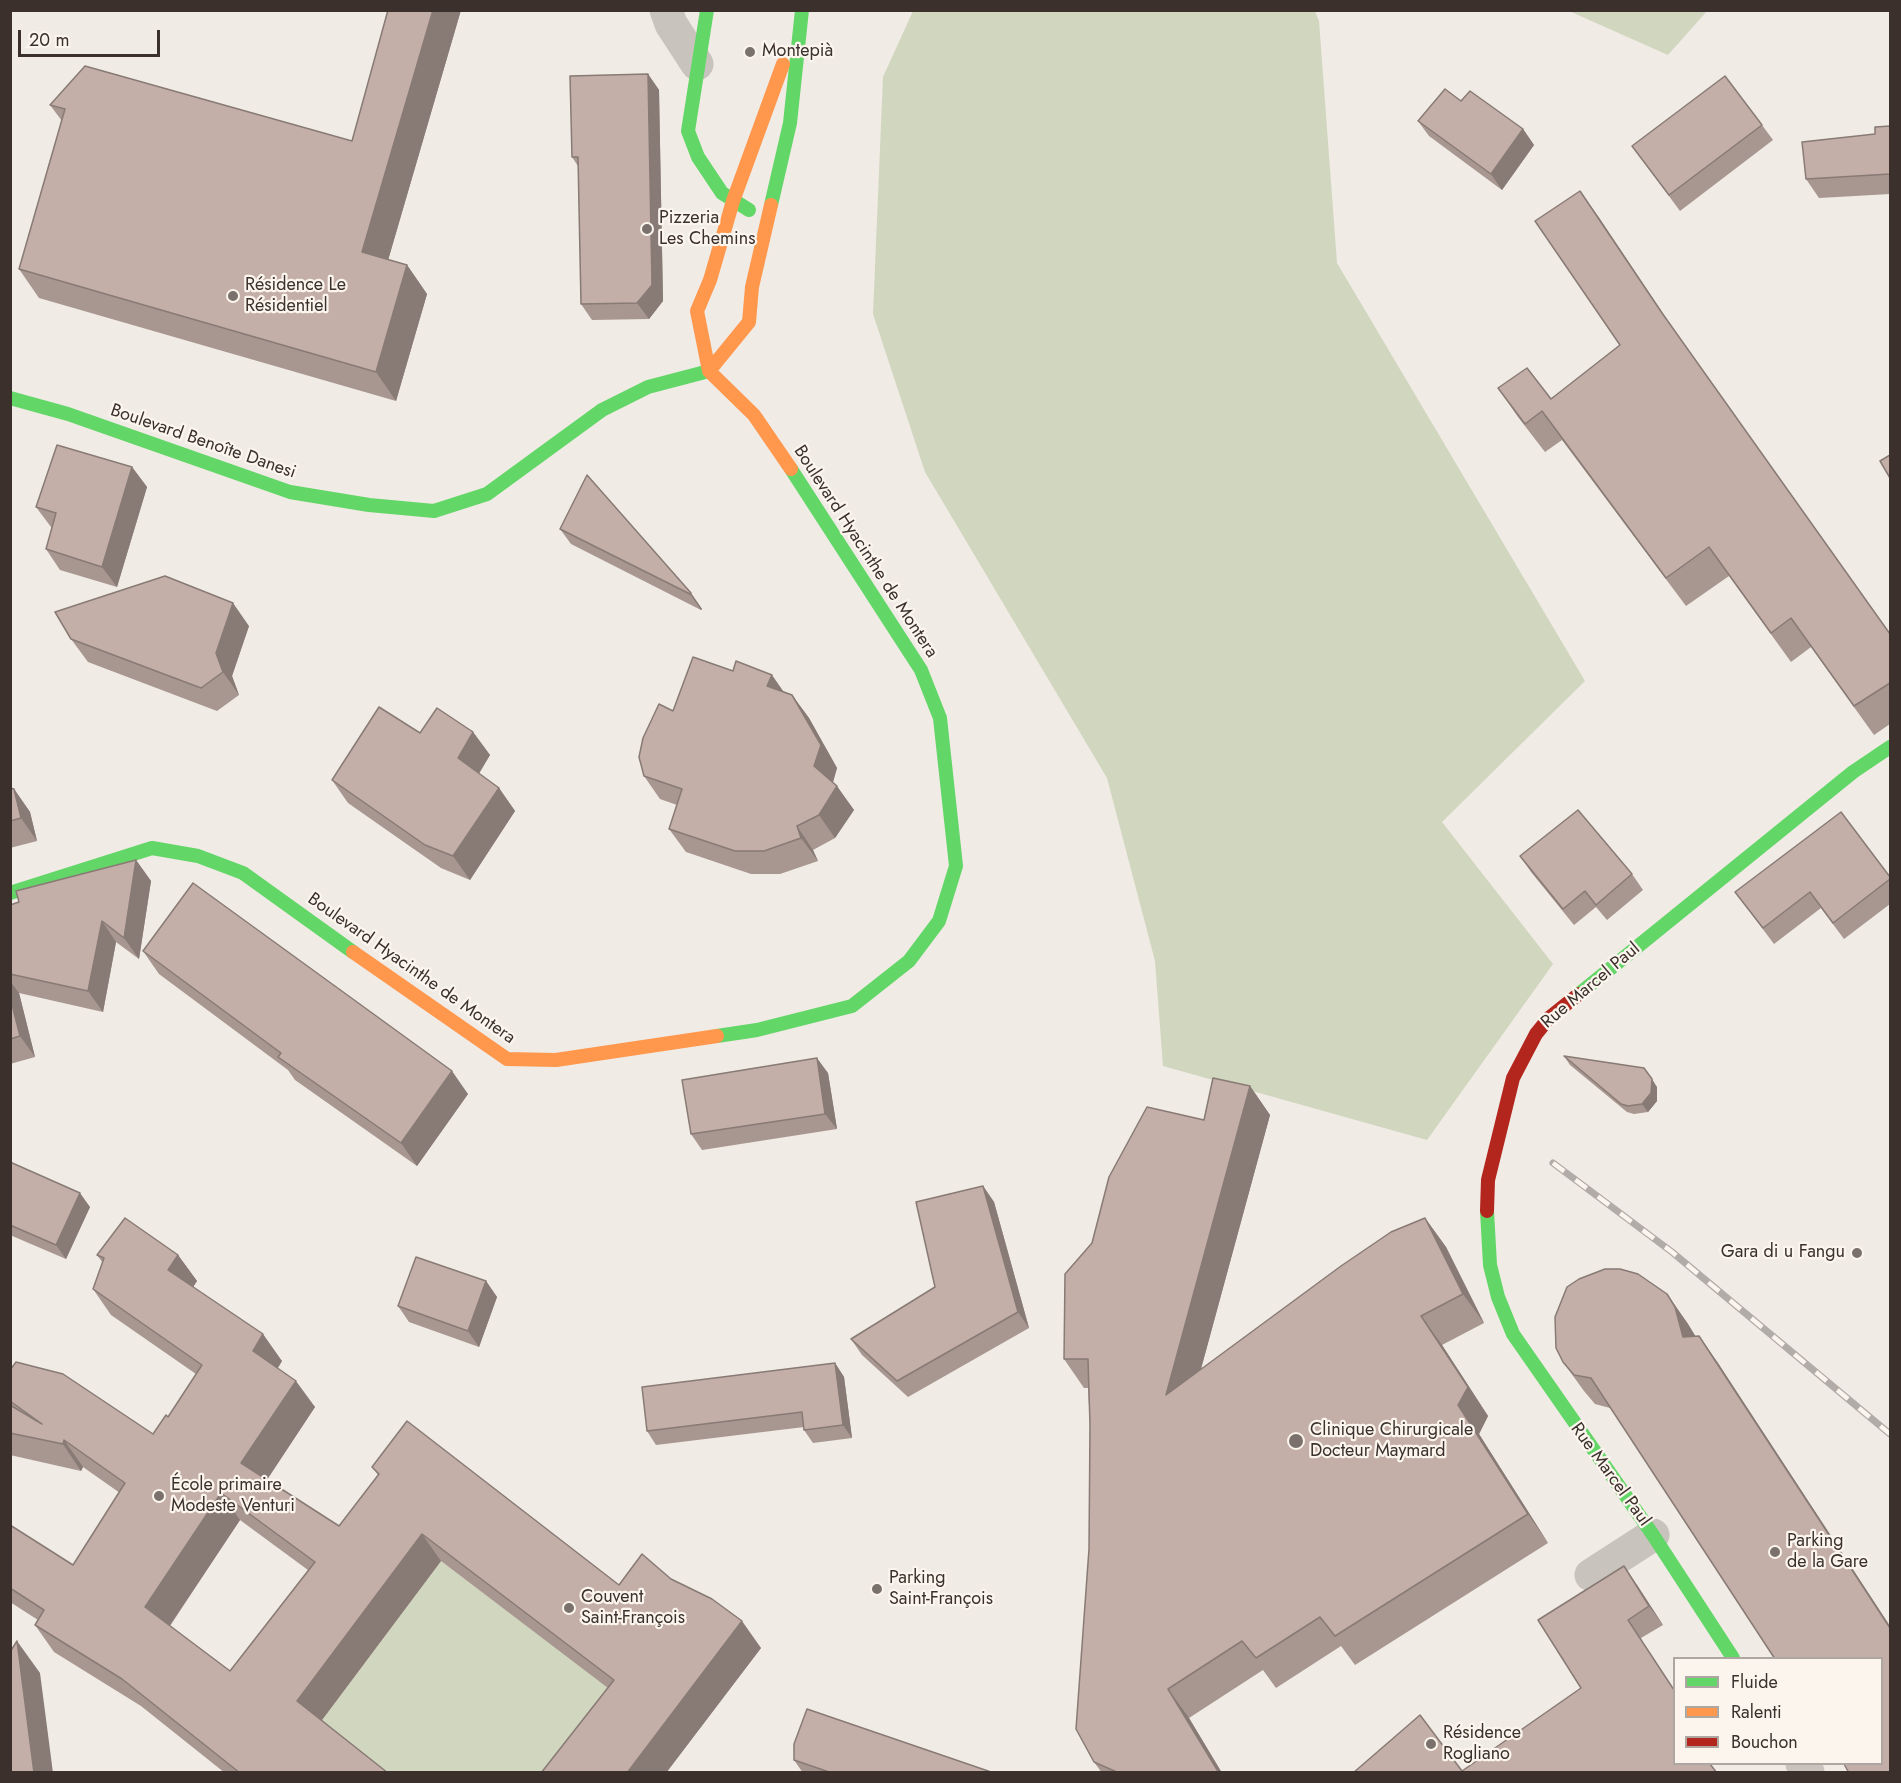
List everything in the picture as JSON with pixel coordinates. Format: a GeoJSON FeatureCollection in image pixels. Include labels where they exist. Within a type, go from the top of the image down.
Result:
{"type":"FeatureCollection","features":[{"type":"Feature","properties":{"kind":"main road"},"geometry":{"type":"LineString","coordinates":[[707,10],[688,131],[698,158],[722,194],[748,207],[759,254]]}},
{"type":"Feature","properties":{"kind":"main road"},"geometry":{"type":"LineString","coordinates":[[710,371],[697,311],[710,280],[734,201],[801,10]]}},
{"type":"Feature","properties":{"kind":"main road"},"geometry":{"type":"LineString","coordinates":[[710,371],[749,322],[759,254],[790,123],[801,10]]}},
{"type":"Feature","properties":{"kind":"main road","name":"Boulevard Benoîte Danesi"},"geometry":{"type":"LineString","coordinates":[[10,398],[69,414],[290,492],[369,505],[434,511],[487,494],[602,410],[648,387],[710,371]]}},
{"type":"Feature","properties":{"kind":"main road","name":"Boulevard Hyacinthe de Montera"},"geometry":{"type":"LineString","coordinates":[[10,893],[152,848],[198,856],[243,873],[507,1059],[556,1060],[758,1030],[852,1006],[909,961],[939,921],[956,866],[940,718],[921,670],[804,488],[754,415],[710,371]]}},
{"type":"Feature","properties":{"kind":"main road","name":"Rue Marcel Paul"},"geometry":{"type":"LineString","coordinates":[[1732,1657],[1653,1535],[1519,1344],[1498,1297],[1490,1265],[1486,1226],[1488,1180],[1513,1078],[1536,1034],[1549,1018],[1853,772],[1890,747]]}},
{"type":"Feature","properties":{"kind":"street"},"geometry":{"type":"LineString","coordinates":[[666,10],[671,24],[697,64]]}},
{"type":"Feature","properties":{"kind":"street"},"geometry":{"type":"LineString","coordinates":[[1591,1575],[1653,1535]]}},
{"type":"Feature","properties":{"kind":"green space"},"geometry":{"type":"Polygon","coordinates":[[[913,11],[1315,11],[1319,21],[1337,263],[1585,681],[1442,822],[1553,964],[1427,1140],[1163,1066],[1155,961],[1107,778],[925,472],[873,314],[883,77],[913,11]]]}},
{"type":"Feature","properties":{"kind":"green space"},"geometry":{"type":"Polygon","coordinates":[[[1569,11],[1707,11],[1668,55],[1569,11]]]}},
{"type":"Feature","properties":{"kind":"green space"},"geometry":{"type":"Polygon","coordinates":[[[441,1561],[633,1706],[581,1772],[373,1772],[316,1728],[441,1561]]]}},
{"type":"Feature","properties":{"kind":"building"},"geometry":{"type":"Polygon","coordinates":[[[388,10],[433,10],[362,252],[407,265],[376,372],[19,269],[65,109],[50,105],[85,66],[352,141],[388,10]]]}},
{"type":"Feature","properties":{"kind":"building"},"geometry":{"type":"Polygon","coordinates":[[[648,74],[652,285],[637,303],[581,304],[578,157],[572,157],[570,76],[648,74]]]}},
{"type":"Feature","properties":{"kind":"building"},"geometry":{"type":"Polygon","coordinates":[[[1725,76],[1762,125],[1669,195],[1632,146],[1725,76]]]}},
{"type":"Feature","properties":{"kind":"building"},"geometry":{"type":"Polygon","coordinates":[[[1445,89],[1461,101],[1470,91],[1523,129],[1491,174],[1418,121],[1445,89]]]}},
{"type":"Feature","properties":{"kind":"building"},"geometry":{"type":"Polygon","coordinates":[[[1890,126],[1890,174],[1806,179],[1802,142],[1875,134],[1875,127],[1890,126]]]}},
{"type":"Feature","properties":{"kind":"building"},"geometry":{"type":"Polygon","coordinates":[[[1580,191],[1662,313],[1890,634],[1890,683],[1854,706],[1791,618],[1771,633],[1709,547],[1666,578],[1542,411],[1525,424],[1498,388],[1527,368],[1551,399],[1620,345],[1535,221],[1580,191]]]}},
{"type":"Feature","properties":{"kind":"building"},"geometry":{"type":"Polygon","coordinates":[[[57,445],[132,467],[102,567],[46,549],[56,513],[36,507],[57,445]]]}},
{"type":"Feature","properties":{"kind":"building"},"geometry":{"type":"Polygon","coordinates":[[[1890,455],[1890,478],[1880,461],[1890,455]]]}},
{"type":"Feature","properties":{"kind":"building"},"geometry":{"type":"Polygon","coordinates":[[[587,475],[691,593],[690,594],[560,529],[587,475]]]}},
{"type":"Feature","properties":{"kind":"building"},"geometry":{"type":"Polygon","coordinates":[[[165,576],[233,603],[216,653],[223,672],[201,688],[71,639],[55,612],[165,576]]]}},
{"type":"Feature","properties":{"kind":"building"},"geometry":{"type":"Polygon","coordinates":[[[693,657],[733,671],[736,661],[772,675],[767,686],[792,695],[821,745],[814,766],[837,786],[819,815],[797,826],[801,838],[764,851],[735,851],[669,829],[682,789],[644,776],[639,757],[643,738],[659,704],[673,711],[693,657]]]}},
{"type":"Feature","properties":{"kind":"building"},"geometry":{"type":"Polygon","coordinates":[[[379,707],[420,733],[437,708],[473,732],[458,758],[499,788],[453,856],[425,845],[332,780],[379,707]]]}},
{"type":"Feature","properties":{"kind":"building"},"geometry":{"type":"Polygon","coordinates":[[[10,788],[14,789],[21,818],[10,821],[10,788]]]}},
{"type":"Feature","properties":{"kind":"building"},"geometry":{"type":"Polygon","coordinates":[[[1578,810],[1632,874],[1596,905],[1585,891],[1563,909],[1520,856],[1578,810]]]}},
{"type":"Feature","properties":{"kind":"building"},"geometry":{"type":"Polygon","coordinates":[[[1841,812],[1890,879],[1833,923],[1810,892],[1763,928],[1735,892],[1841,812]]]}},
{"type":"Feature","properties":{"kind":"building"},"geometry":{"type":"Polygon","coordinates":[[[136,860],[124,938],[102,921],[88,991],[10,974],[10,905],[19,902],[16,891],[136,860]]]}},
{"type":"Feature","properties":{"kind":"building"},"geometry":{"type":"Polygon","coordinates":[[[193,883],[452,1071],[401,1143],[278,1057],[281,1053],[143,951],[193,883]]]}},
{"type":"Feature","properties":{"kind":"building"},"geometry":{"type":"Polygon","coordinates":[[[10,997],[20,1036],[10,1039],[10,997]]]}},
{"type":"Feature","properties":{"kind":"building"},"geometry":{"type":"Polygon","coordinates":[[[1564,1056],[1644,1068],[1652,1079],[1651,1093],[1642,1104],[1628,1106],[1621,1104],[1564,1056]]]}},
{"type":"Feature","properties":{"kind":"building"},"geometry":{"type":"Polygon","coordinates":[[[817,1058],[825,1114],[691,1134],[682,1080],[817,1058]]]}},
{"type":"Feature","properties":{"kind":"building","name":"Clinique Chirurgicale Docteur Maymard"},"geometry":{"type":"Polygon","coordinates":[[[1213,1078],[1250,1086],[1166,1395],[1341,1266],[1391,1232],[1425,1218],[1463,1294],[1421,1316],[1468,1387],[1458,1405],[1528,1514],[1335,1636],[1320,1617],[1256,1658],[1242,1641],[1168,1689],[1219,1773],[1119,1773],[1094,1762],[1076,1729],[1089,1549],[1090,1425],[1088,1359],[1064,1359],[1065,1274],[1092,1243],[1109,1177],[1147,1107],[1204,1120],[1213,1078]]]}},
{"type":"Feature","properties":{"kind":"building"},"geometry":{"type":"Polygon","coordinates":[[[10,1162],[80,1193],[56,1245],[10,1225],[10,1162]]]}},
{"type":"Feature","properties":{"kind":"building"},"geometry":{"type":"Polygon","coordinates":[[[983,1186],[1018,1312],[897,1381],[851,1339],[935,1287],[916,1202],[983,1186]]]}},
{"type":"Feature","properties":{"kind":"building"},"geometry":{"type":"Polygon","coordinates":[[[125,1218],[178,1255],[168,1270],[263,1334],[253,1351],[296,1381],[241,1463],[339,1526],[379,1474],[372,1467],[407,1421],[619,1585],[642,1554],[671,1579],[712,1599],[742,1621],[627,1773],[541,1773],[614,1680],[422,1534],[297,1701],[388,1773],[240,1773],[122,1679],[35,1625],[44,1610],[10,1588],[10,1525],[73,1565],[125,1483],[64,1440],[63,1444],[10,1433],[10,1405],[42,1424],[10,1401],[10,1370],[16,1362],[63,1374],[153,1434],[166,1415],[168,1417],[202,1365],[93,1289],[104,1258],[97,1255],[125,1218]],[[221,1493],[145,1607],[230,1671],[315,1562],[221,1493]]]}},
{"type":"Feature","properties":{"kind":"building"},"geometry":{"type":"Polygon","coordinates":[[[416,1257],[486,1281],[468,1331],[398,1306],[416,1257]]]}},
{"type":"Feature","properties":{"kind":"building","name":"Parking de la Gare"},"geometry":{"type":"Polygon","coordinates":[[[1605,1269],[1620,1269],[1638,1274],[1667,1294],[1675,1307],[1683,1337],[1699,1336],[1890,1628],[1890,1773],[1849,1773],[1845,1765],[1883,1765],[1883,1657],[1774,1657],[1591,1378],[1574,1375],[1563,1362],[1556,1348],[1555,1317],[1567,1287],[1579,1279],[1605,1269]]]}},
{"type":"Feature","properties":{"kind":"building"},"geometry":{"type":"Polygon","coordinates":[[[835,1363],[843,1425],[804,1430],[802,1412],[647,1431],[642,1387],[835,1363]]]}},
{"type":"Feature","properties":{"kind":"building"},"geometry":{"type":"Polygon","coordinates":[[[1624,1566],[1649,1606],[1628,1620],[1673,1688],[1673,1765],[1711,1765],[1717,1773],[1353,1773],[1420,1715],[1462,1771],[1581,1688],[1538,1620],[1624,1566]]]}},
{"type":"Feature","properties":{"kind":"building"},"geometry":{"type":"Polygon","coordinates":[[[17,1641],[34,1773],[10,1773],[10,1652],[17,1641]]]}},
{"type":"Feature","properties":{"kind":"building"},"geometry":{"type":"Polygon","coordinates":[[[807,1709],[994,1773],[832,1773],[794,1760],[794,1744],[807,1709]]]}},
{"type":"Feature","properties":{"kind":"railway"},"geometry":{"type":"LineString","coordinates":[[1553,1163],[1672,1252],[1890,1434]]}},
{"type":"Feature","properties":{"kind":"traffic: fast"},"geometry":{"type":"LineString","coordinates":[[707,10],[688,131],[698,157],[722,193],[749,210]]}},
{"type":"Feature","properties":{"kind":"traffic: fast"},"geometry":{"type":"LineString","coordinates":[[771,205],[790,123],[802,10]]}},
{"type":"Feature","properties":{"kind":"traffic: fast"},"geometry":{"type":"LineString","coordinates":[[10,398],[68,414],[290,492],[369,505],[434,511],[487,494],[602,410],[648,387],[709,371]]}},
{"type":"Feature","properties":{"kind":"traffic: fast"},"geometry":{"type":"LineString","coordinates":[[717,1036],[757,1030],[852,1006],[909,961],[939,921],[956,866],[940,718],[921,670],[791,469]]}},
{"type":"Feature","properties":{"kind":"traffic: fast"},"geometry":{"type":"LineString","coordinates":[[1579,994],[1853,772],[1890,747]]}},
{"type":"Feature","properties":{"kind":"traffic: fast"},"geometry":{"type":"LineString","coordinates":[[10,893],[152,848],[198,856],[243,873],[353,952]]}},
{"type":"Feature","properties":{"kind":"traffic: fast"},"geometry":{"type":"LineString","coordinates":[[1487,1211],[1490,1265],[1498,1297],[1513,1334],[1653,1535],[1732,1657]]}},
{"type":"Feature","properties":{"kind":"traffic: slow"},"geometry":{"type":"LineString","coordinates":[[709,371],[697,311],[710,280],[733,201],[783,64]]}},
{"type":"Feature","properties":{"kind":"traffic: slow"},"geometry":{"type":"LineString","coordinates":[[709,371],[749,322],[752,287],[771,205]]}},
{"type":"Feature","properties":{"kind":"traffic: slow"},"geometry":{"type":"LineString","coordinates":[[709,371],[754,415],[791,469]]}},
{"type":"Feature","properties":{"kind":"traffic: slow"},"geometry":{"type":"LineString","coordinates":[[353,952],[507,1059],[556,1060],[717,1036]]}},
{"type":"Feature","properties":{"kind":"traffic: jam"},"geometry":{"type":"LineString","coordinates":[[1487,1211],[1488,1180],[1513,1078],[1536,1034],[1549,1018],[1579,994]]}},
{"type":"Feature","properties":{"kind":"place","name":"Montepià"},"geometry":{"type":"Point","coordinates":[750,52]}},
{"type":"Feature","properties":{"kind":"place","name":"Pizzeria Les Chemins"},"geometry":{"type":"Point","coordinates":[647,229]}},
{"type":"Feature","properties":{"kind":"place","name":"Résidence Le Résidentiel"},"geometry":{"type":"Point","coordinates":[233,296]}},
{"type":"Feature","properties":{"kind":"place","name":"Gara di u Fangu"},"geometry":{"type":"Point","coordinates":[1857,1253]}},
{"type":"Feature","properties":{"kind":"place","name":"Clinique Chirurgicale Docteur Maymard"},"geometry":{"type":"Point","coordinates":[1296,1441]}},
{"type":"Feature","properties":{"kind":"place","name":"École primaire Modeste Venturi"},"geometry":{"type":"Point","coordinates":[159,1496]}},
{"type":"Feature","properties":{"kind":"place","name":"Parking de la Gare"},"geometry":{"type":"Point","coordinates":[1775,1552]}},
{"type":"Feature","properties":{"kind":"place","name":"Parking Saint-François"},"geometry":{"type":"Point","coordinates":[877,1589]}},
{"type":"Feature","properties":{"kind":"place","name":"Couvent Saint-François"},"geometry":{"type":"Point","coordinates":[569,1608]}},
{"type":"Feature","properties":{"kind":"place","name":"Résidence Rogliano"},"geometry":{"type":"Point","coordinates":[1431,1744]}}]}
